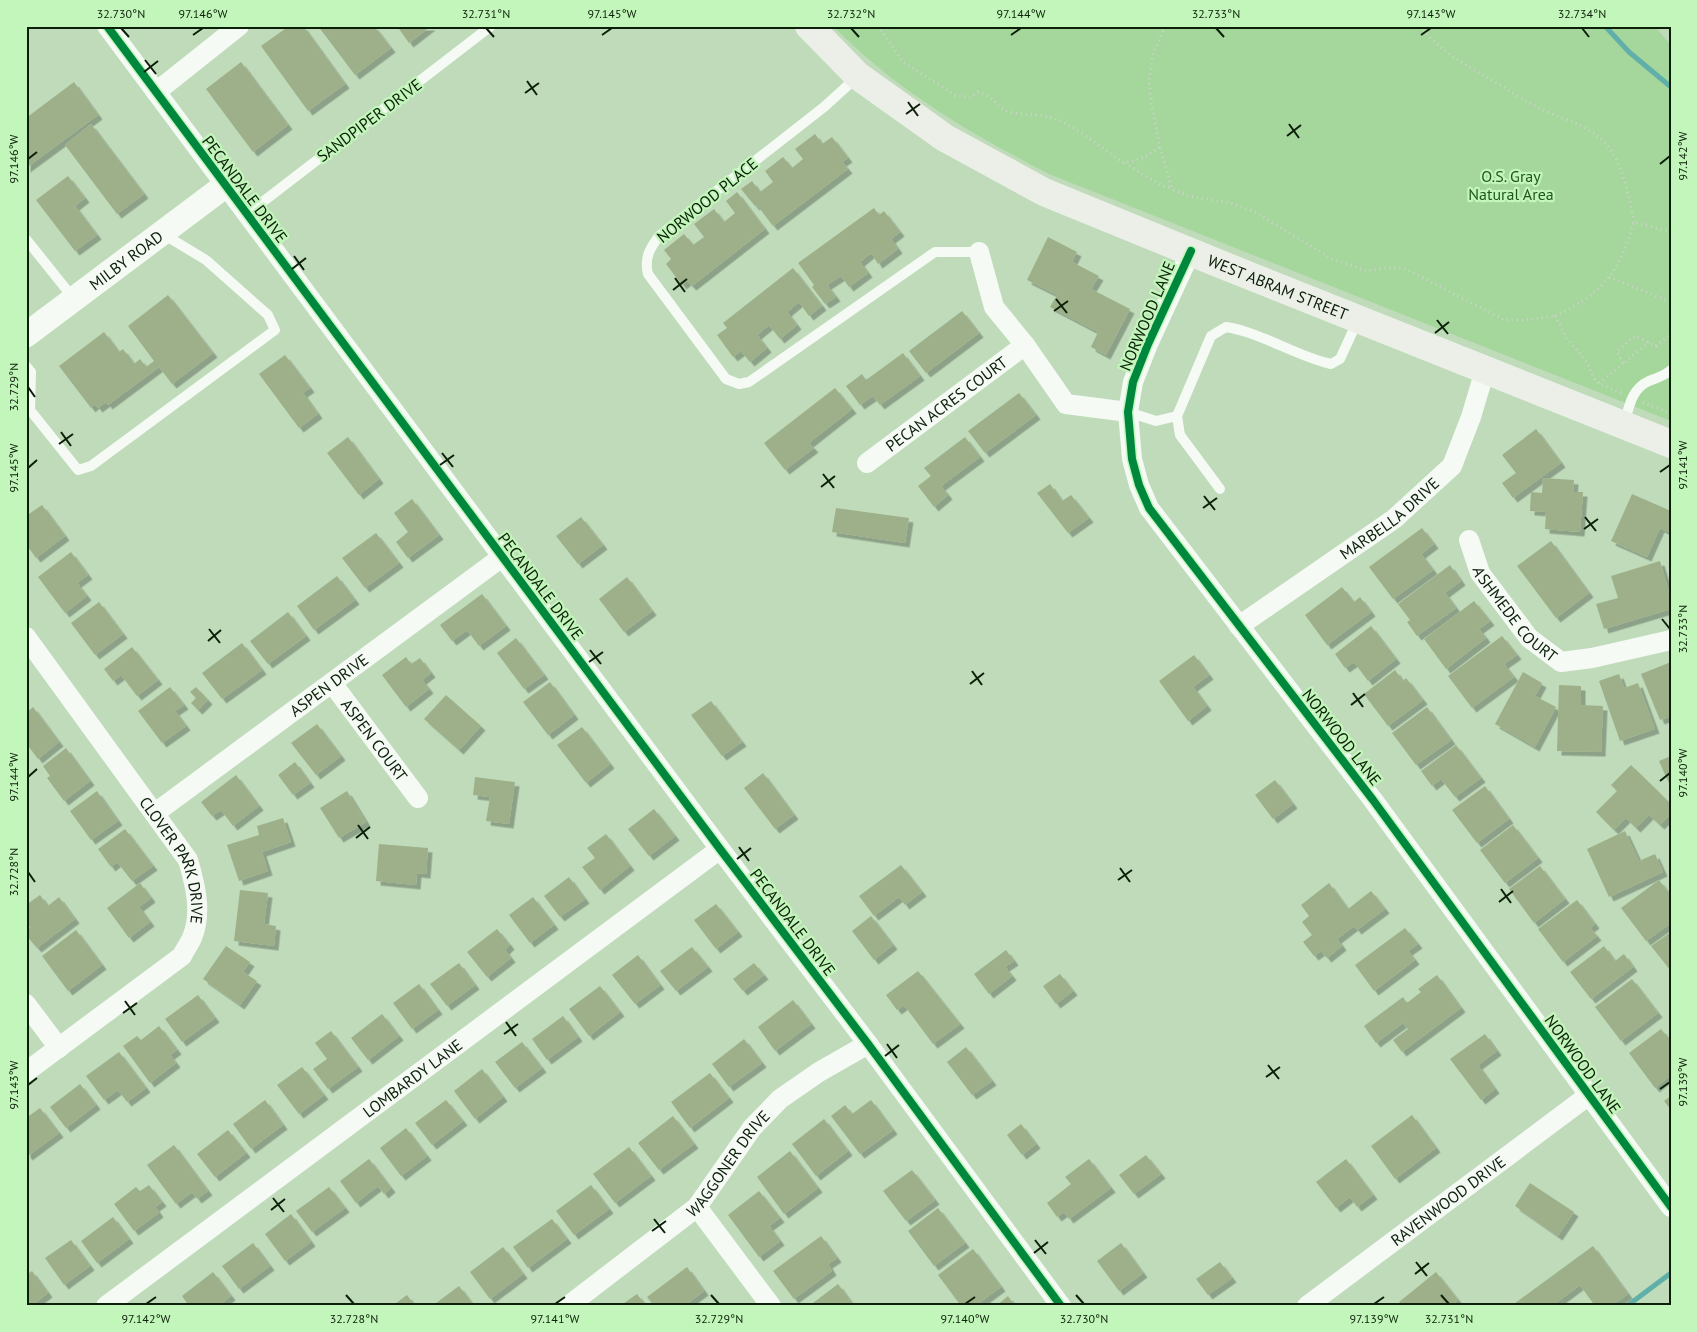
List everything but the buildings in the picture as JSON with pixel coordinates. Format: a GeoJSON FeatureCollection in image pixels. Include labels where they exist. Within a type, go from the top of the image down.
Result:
{"type":"FeatureCollection","features":[{"type":"Feature","properties":{"kind":"main road","name":"WEST ABRAM STREET"},"geometry":{"type":"LineString","coordinates":[[809,26],[858,76],[945,138],[1044,192],[1671,444]]}},
{"type":"Feature","properties":{"kind":"street","name":"PECANDALE DRIVE"},"geometry":{"type":"LineString","coordinates":[[107,26],[720,849],[868,1044],[1061,1306]]}},
{"type":"Feature","properties":{"kind":"street"},"geometry":{"type":"LineString","coordinates":[[156,92],[239,26]]}},
{"type":"Feature","properties":{"kind":"street","name":"MILBY ROAD"},"geometry":{"type":"LineString","coordinates":[[31,329],[226,185]]}},
{"type":"Feature","properties":{"kind":"street","name":"NORWOOD LANE"},"geometry":{"type":"LineString","coordinates":[[1191,250],[1148,344],[1133,382],[1128,412],[1132,459],[1139,485],[1149,508],[1373,800],[1671,1207]]}},
{"type":"Feature","properties":{"kind":"street"},"geometry":{"type":"LineString","coordinates":[[979,252],[994,307],[1025,345],[1066,404],[1128,412]]}},
{"type":"Feature","properties":{"kind":"street","name":"PECAN ACRES COURT"},"geometry":{"type":"LineString","coordinates":[[867,463],[1025,345]]}},
{"type":"Feature","properties":{"kind":"street","name":"MARBELLA DRIVE"},"geometry":{"type":"LineString","coordinates":[[1240,626],[1394,519],[1452,466],[1486,370]]}},
{"type":"Feature","properties":{"kind":"street","name":"ASHMEDE COURT"},"geometry":{"type":"LineString","coordinates":[[1469,540],[1480,573],[1507,609],[1529,638],[1561,662],[1592,658],[1671,640]]}},
{"type":"Feature","properties":{"kind":"street","name":"ASPEN DRIVE"},"geometry":{"type":"LineString","coordinates":[[155,813],[502,557]]}},
{"type":"Feature","properties":{"kind":"street","name":"CLOVER PARK DRIVE"},"geometry":{"type":"LineString","coordinates":[[26,637],[188,860],[196,888],[197,911],[194,934],[182,956],[26,1072]]}},
{"type":"Feature","properties":{"kind":"street","name":"ASPEN COURT"},"geometry":{"type":"LineString","coordinates":[[332,682],[418,798]]}},
{"type":"Feature","properties":{"kind":"street","name":"LOMBARDY LANE"},"geometry":{"type":"LineString","coordinates":[[106,1306],[720,849]]}},
{"type":"Feature","properties":{"kind":"street"},"geometry":{"type":"LineString","coordinates":[[26,1004],[59,1048]]}},
{"type":"Feature","properties":{"kind":"street","name":"WAGGONER DRIVE"},"geometry":{"type":"LineString","coordinates":[[568,1306],[697,1207],[752,1128],[780,1099],[819,1072],[868,1044]]}},
{"type":"Feature","properties":{"kind":"street","name":"RAVENWOOD DRIVE"},"geometry":{"type":"LineString","coordinates":[[1307,1306],[1588,1095]]}},
{"type":"Feature","properties":{"kind":"street"},"geometry":{"type":"LineString","coordinates":[[697,1207],[770,1306]]}},
{"type":"Feature","properties":{"kind":"lane","name":"SANDPIPER DRIVE"},"geometry":{"type":"LineString","coordinates":[[247,214],[491,26]]}},
{"type":"Feature","properties":{"kind":"lane","name":"NORWOOD PLACE"},"geometry":{"type":"LineString","coordinates":[[858,76],[824,107],[659,236],[649,250],[646,265],[648,274],[726,379],[739,384],[749,382],[935,252],[979,252]]}},
{"type":"Feature","properties":{"kind":"lane"},"geometry":{"type":"LineString","coordinates":[[26,366],[31,372],[30,410],[78,470],[92,466],[275,330],[268,316],[206,260],[162,233]]}},
{"type":"Feature","properties":{"kind":"lane"},"geometry":{"type":"LineString","coordinates":[[26,239],[74,299]]}},
{"type":"Feature","properties":{"kind":"lane"},"geometry":{"type":"LineString","coordinates":[[1220,489],[1180,435],[1177,416],[1211,336],[1226,327],[1240,329],[1316,360],[1331,364],[1340,359],[1359,319]]}},
{"type":"Feature","properties":{"kind":"lane"},"geometry":{"type":"LineString","coordinates":[[1624,426],[1631,397],[1636,390],[1647,382],[1671,371]]}},
{"type":"Feature","properties":{"kind":"lane"},"geometry":{"type":"LineString","coordinates":[[1128,412],[1156,421],[1177,416]]}},
{"type":"Feature","properties":{"kind":"path"},"geometry":{"type":"LineString","coordinates":[[878,26],[903,62],[954,95],[969,98],[978,92],[988,95],[1004,110],[1022,115],[1050,117],[1065,123],[1162,186],[1188,196],[1230,203],[1255,212],[1332,259],[1366,271],[1392,267],[1406,269],[1504,320],[1531,320],[1556,316],[1582,302],[1599,288],[1610,277],[1622,258],[1634,222],[1630,200],[1613,153],[1602,139],[1580,124],[1546,112],[1456,59],[1440,48],[1420,26]]}},
{"type":"Feature","properties":{"kind":"path"},"geometry":{"type":"LineString","coordinates":[[1165,26],[1153,54],[1149,80],[1151,102],[1160,147],[1172,189]]}},
{"type":"Feature","properties":{"kind":"path"},"geometry":{"type":"LineString","coordinates":[[1124,162],[1143,158],[1160,147]]}},
{"type":"Feature","properties":{"kind":"path"},"geometry":{"type":"LineString","coordinates":[[1634,222],[1671,232]]}},
{"type":"Feature","properties":{"kind":"path"},"geometry":{"type":"LineString","coordinates":[[1610,277],[1671,302]]}},
{"type":"Feature","properties":{"kind":"path"},"geometry":{"type":"LineString","coordinates":[[1556,316],[1566,338],[1585,359],[1591,373],[1599,383],[1671,414]]}},
{"type":"Feature","properties":{"kind":"path"},"geometry":{"type":"LineString","coordinates":[[1622,364],[1617,351],[1635,336],[1656,346],[1671,334]]}},
{"type":"Feature","properties":{"kind":"path"},"geometry":{"type":"LineString","coordinates":[[1599,383],[1649,342]]}},
{"type":"Feature","properties":{"kind":"green space","name":"O.S. Gray Natural Area"},"geometry":{"type":"Polygon","coordinates":[[[833,26],[1654,26],[1671,45],[1671,421],[1049,174],[991,143],[935,109],[882,70],[833,26]]]}},
{"type":"Feature","properties":{"kind":"waterway"},"geometry":{"type":"LineString","coordinates":[[1605,26],[1629,52],[1671,87]]}},
{"type":"Feature","properties":{"kind":"waterway"},"geometry":{"type":"LineString","coordinates":[[1627,1306],[1671,1273]]}},
{"type":"Feature","properties":{"kind":"cycle path"},"geometry":{"type":"LineString","coordinates":[[107,26],[720,849],[868,1044],[1061,1306]]}},
{"type":"Feature","properties":{"kind":"cycle path"},"geometry":{"type":"LineString","coordinates":[[1191,251],[1148,344],[1133,382],[1128,412],[1132,459],[1139,485],[1149,508],[1373,800],[1671,1207]]}}]}
